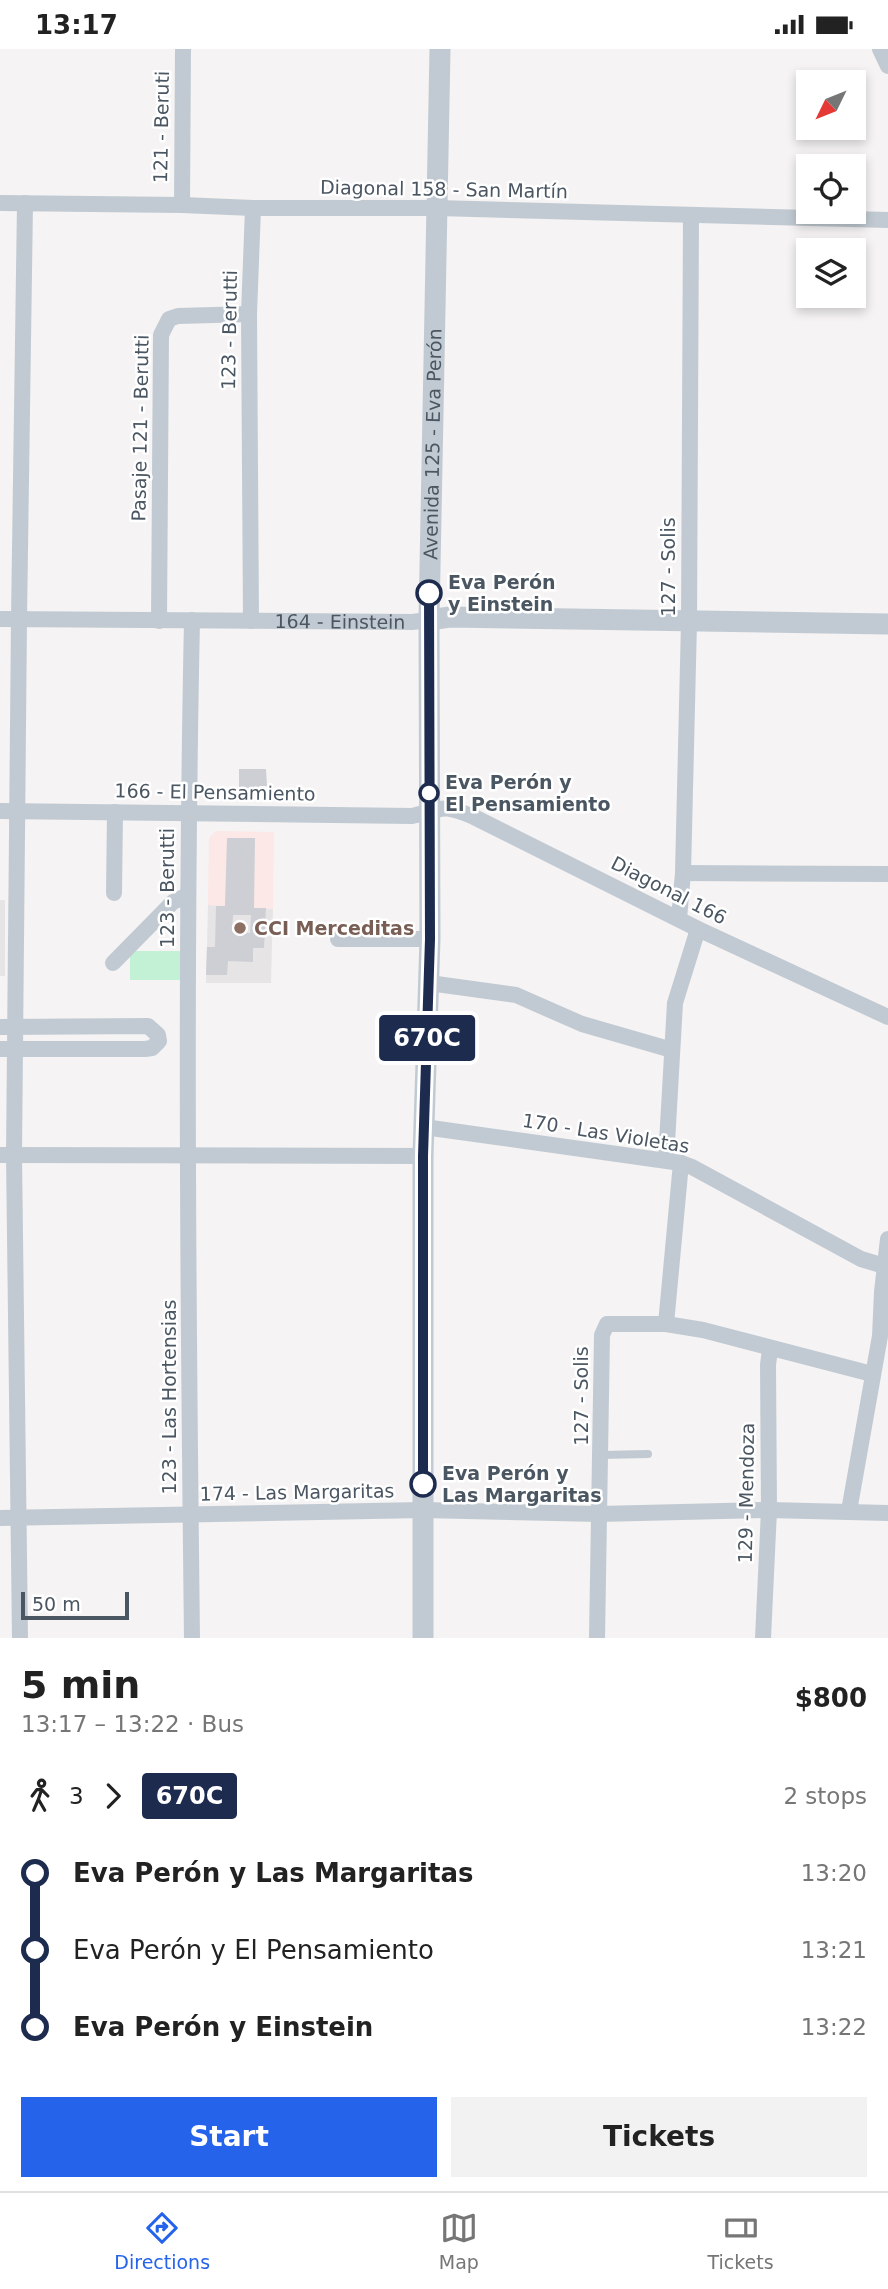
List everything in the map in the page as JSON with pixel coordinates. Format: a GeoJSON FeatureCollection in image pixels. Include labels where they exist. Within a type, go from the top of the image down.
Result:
{"type":"FeatureCollection","features":[{"type":"Feature","properties":{"kind":"street","name":"121 - Beruti"},"geometry":{"type":"LineString","coordinates":[[181,205],[183,49]]}},
{"type":"Feature","properties":{"kind":"street","name":"Avenida 125 - Eva Perón"},"geometry":{"type":"LineString","coordinates":[[423,1638],[423,1156],[430,939],[429,620],[440,49]]}},
{"type":"Feature","properties":{"kind":"street"},"geometry":{"type":"LineString","coordinates":[[880,49],[888,67]]}},
{"type":"Feature","properties":{"kind":"street","name":"Diagonal 158 - San Martín"},"geometry":{"type":"LineString","coordinates":[[0,203],[253,208],[437,208],[888,220]]}},
{"type":"Feature","properties":{"kind":"street"},"geometry":{"type":"LineString","coordinates":[[20,1638],[19,1517],[7,1155],[7,1049],[18,811],[26,203]]}},
{"type":"Feature","properties":{"kind":"street","name":"123 - Berutti"},"geometry":{"type":"LineString","coordinates":[[251,621],[249,314],[253,208]]}},
{"type":"Feature","properties":{"kind":"street","name":"127 - Solis"},"geometry":{"type":"LineString","coordinates":[[679,918],[683,873],[689,622],[691,216]]}},
{"type":"Feature","properties":{"kind":"street","name":"Pasaje 121 - Berutti"},"geometry":{"type":"LineString","coordinates":[[159,621],[160,335],[169,319],[178,316],[249,314]]}},
{"type":"Feature","properties":{"kind":"street","name":"164 - Einstein"},"geometry":{"type":"LineString","coordinates":[[0,619],[412,622],[450,617],[888,624]]}},
{"type":"Feature","properties":{"kind":"street","name":"123 - Berutti"},"geometry":{"type":"LineString","coordinates":[[188,1157],[188,813],[192,620]]}},
{"type":"Feature","properties":{"kind":"street","name":"Diagonal 166"},"geometry":{"type":"LineString","coordinates":[[429,810],[442,807],[474,817],[698,929],[888,1017]]}},
{"type":"Feature","properties":{"kind":"street","name":"166 - El Pensamiento"},"geometry":{"type":"LineString","coordinates":[[0,811],[412,816],[429,810]]}},
{"type":"Feature","properties":{"kind":"street"},"geometry":{"type":"LineString","coordinates":[[114,893],[115,812]]}},
{"type":"Feature","properties":{"kind":"street"},"geometry":{"type":"LineString","coordinates":[[683,873],[888,874]]}},
{"type":"Feature","properties":{"kind":"street"},"geometry":{"type":"LineString","coordinates":[[113,963],[173,902],[188,895]]}},
{"type":"Feature","properties":{"kind":"street"},"geometry":{"type":"LineString","coordinates":[[698,929],[677,995],[672,1050],[673,1161],[666,1324],[703,1330],[872,1374]]}},
{"type":"Feature","properties":{"kind":"street"},"geometry":{"type":"LineString","coordinates":[[338,939],[430,939]]}},
{"type":"Feature","properties":{"kind":"street"},"geometry":{"type":"LineString","coordinates":[[429,983],[516,995],[582,1024],[672,1050]]}},
{"type":"Feature","properties":{"kind":"street"},"geometry":{"type":"LineString","coordinates":[[7,1049],[145,1049],[159,1041],[158,1035],[148,1026],[8,1027]]}},
{"type":"Feature","properties":{"kind":"street","name":"170 - Las Violetas"},"geometry":{"type":"LineString","coordinates":[[424,1127],[673,1161],[692,1167],[861,1259],[884,1266]]}},
{"type":"Feature","properties":{"kind":"street"},"geometry":{"type":"LineString","coordinates":[[7,1155],[423,1156]]}},
{"type":"Feature","properties":{"kind":"street","name":"123 - Las Hortensias"},"geometry":{"type":"LineString","coordinates":[[188,1157],[192,1638]]}},
{"type":"Feature","properties":{"kind":"street"},"geometry":{"type":"LineString","coordinates":[[849,1511],[872,1374],[884,1336],[884,1266],[888,1239]]}},
{"type":"Feature","properties":{"kind":"street","name":"127 - Solis"},"geometry":{"type":"LineString","coordinates":[[597,1638],[602,1335],[607,1324],[666,1324]]}},
{"type":"Feature","properties":{"kind":"street","name":"129 - Mendoza"},"geometry":{"type":"LineString","coordinates":[[763,1638],[769,1510],[770,1349]]}},
{"type":"Feature","properties":{"kind":"street","name":"174 - Las Margaritas"},"geometry":{"type":"LineString","coordinates":[[0,1518],[423,1510],[599,1514],[769,1510],[888,1513]]}},
{"type":"Feature","properties":{"kind":"lane"},"geometry":{"type":"LineString","coordinates":[[601,1455],[648,1454]]}},
{"type":"Feature","properties":{"kind":"shaded area"},"geometry":{"type":"Polygon","coordinates":[[[216,831],[274,832],[273,909],[208,905],[209,838],[216,831]]]}},
{"type":"Feature","properties":{"kind":"shaded area"},"geometry":{"type":"Polygon","coordinates":[[[0,900],[5,900],[5,976],[0,976],[0,900]]]}},
{"type":"Feature","properties":{"kind":"shaded area","name":"CCI Merceditas"},"geometry":{"type":"Polygon","coordinates":[[[208,905],[273,909],[271,983],[206,983],[208,905]]]}},
{"type":"Feature","properties":{"kind":"green space"},"geometry":{"type":"Polygon","coordinates":[[[130,951],[183,951],[183,980],[130,980],[130,951]]]}},
{"type":"Feature","properties":{"kind":"building"},"geometry":{"type":"Polygon","coordinates":[[[239,769],[266,769],[267,786],[259,786],[259,799],[239,799],[239,769]]]}},
{"type":"Feature","properties":{"kind":"building"},"geometry":{"type":"Polygon","coordinates":[[[227,838],[255,838],[254,908],[266,908],[264,948],[253,948],[253,962],[228,961],[227,975],[206,975],[207,947],[215,947],[216,906],[225,906],[227,838]],[[233,915],[232,932],[250,933],[251,915],[233,915]]]}},
{"type":"Feature","properties":{"kind":"bus line","name":"670C"},"geometry":{"type":"LineString","coordinates":[[423,1484],[423,1156],[430,939],[429,593]]}},
{"type":"Feature","properties":{"kind":"place","name":"Eva Perón y Einstein"},"geometry":{"type":"Point","coordinates":[429,593]}},
{"type":"Feature","properties":{"kind":"place","name":"Eva Perón y El Pensamiento"},"geometry":{"type":"Point","coordinates":[429,793]}},
{"type":"Feature","properties":{"kind":"place","name":"CCI Merceditas"},"geometry":{"type":"Point","coordinates":[240,928]}},
{"type":"Feature","properties":{"kind":"place","name":"Eva Perón y Las Margaritas"},"geometry":{"type":"Point","coordinates":[423,1484]}}]}
